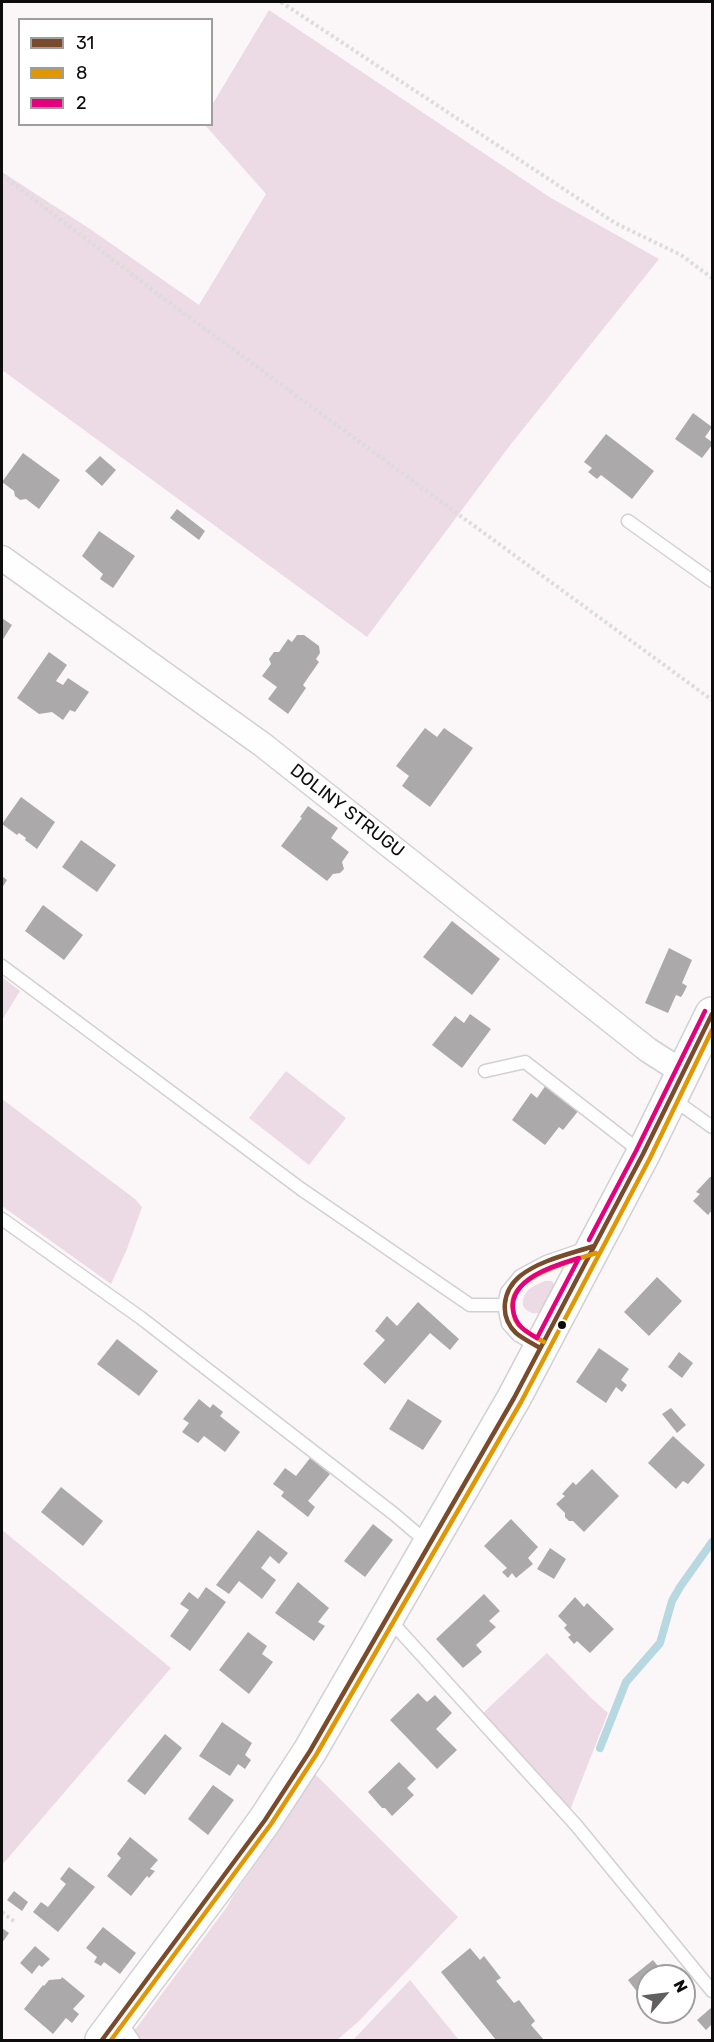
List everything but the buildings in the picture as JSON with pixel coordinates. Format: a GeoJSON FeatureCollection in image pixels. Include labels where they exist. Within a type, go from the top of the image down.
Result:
{"type":"FeatureCollection","features":[{"type":"Feature","properties":{"kind":"street","name":"DOLINY STRUGU"},"geometry":{"type":"LineString","coordinates":[[2,558],[263,745],[648,1050],[678,1085]]}},
{"type":"Feature","properties":{"kind":"street"},"geometry":{"type":"LineString","coordinates":[[118,2033],[310,1751],[388,1618],[514,1398],[643,1154],[712,1014]]}},
{"type":"Feature","properties":{"kind":"lane"},"geometry":{"type":"LineString","coordinates":[[628,521],[712,581]]}},
{"type":"Feature","properties":{"kind":"lane"},"geometry":{"type":"LineString","coordinates":[[2,966],[301,1189],[470,1305],[504,1305]]}},
{"type":"Feature","properties":{"kind":"lane"},"geometry":{"type":"LineString","coordinates":[[485,1071],[525,1062],[643,1154]]}},
{"type":"Feature","properties":{"kind":"lane"},"geometry":{"type":"LineString","coordinates":[[678,1085],[712,1127]]}},
{"type":"Feature","properties":{"kind":"lane"},"geometry":{"type":"LineString","coordinates":[[2,1219],[141,1318],[430,1544]]}},
{"type":"Feature","properties":{"kind":"lane"},"geometry":{"type":"LineString","coordinates":[[540,1348],[518,1335],[508,1324],[504,1305],[507,1292],[520,1276],[546,1262],[594,1245]]}},
{"type":"Feature","properties":{"kind":"lane"},"geometry":{"type":"LineString","coordinates":[[388,1618],[576,1825],[712,1991]]}},
{"type":"Feature","properties":{"kind":"path"},"geometry":{"type":"LineString","coordinates":[[281,2],[615,224],[681,255],[712,278]]}},
{"type":"Feature","properties":{"kind":"path"},"geometry":{"type":"LineString","coordinates":[[2,174],[163,298],[712,700]]}},
{"type":"Feature","properties":{"kind":"path"},"geometry":{"type":"LineString","coordinates":[[2,1912],[16,1923]]}},
{"type":"Feature","properties":{"kind":"shaded area"},"geometry":{"type":"Polygon","coordinates":[[[269,10],[551,198],[659,259],[511,444],[367,637],[2,370],[2,172],[90,229],[199,305],[266,194],[206,126],[213,126],[213,103],[269,10]]]}},
{"type":"Feature","properties":{"kind":"shaded area"},"geometry":{"type":"Polygon","coordinates":[[[2,977],[20,991],[2,1020],[2,977]]]}},
{"type":"Feature","properties":{"kind":"shaded area"},"geometry":{"type":"Polygon","coordinates":[[[286,1071],[346,1118],[309,1165],[249,1118],[286,1071]]]}},
{"type":"Feature","properties":{"kind":"shaded area"},"geometry":{"type":"Polygon","coordinates":[[[2,1099],[135,1199],[142,1207],[111,1284],[2,1206],[2,1099]]]}},
{"type":"Feature","properties":{"kind":"shaded area"},"geometry":{"type":"Polygon","coordinates":[[[545,1281],[552,1281],[556,1288],[542,1312],[529,1312],[523,1306],[524,1296],[532,1287],[545,1281]]]}},
{"type":"Feature","properties":{"kind":"shaded area"},"geometry":{"type":"Polygon","coordinates":[[[2,1530],[171,1668],[2,1865],[2,1530]]]}},
{"type":"Feature","properties":{"kind":"shaded area"},"geometry":{"type":"Polygon","coordinates":[[[547,1653],[608,1713],[570,1810],[483,1713],[547,1653]]]}},
{"type":"Feature","properties":{"kind":"shaded area"},"geometry":{"type":"Polygon","coordinates":[[[314,1773],[458,1917],[359,2021],[337,2040],[141,2040],[134,2031],[227,1907],[285,1822],[314,1773]]]}},
{"type":"Feature","properties":{"kind":"shaded area"},"geometry":{"type":"Polygon","coordinates":[[[410,1980],[459,2040],[353,2040],[410,1980]]]}},
{"type":"Feature","properties":{"kind":"waterway"},"geometry":{"type":"LineString","coordinates":[[600,1748],[626,1682],[660,1643],[672,1601],[712,1542]]}},
{"type":"Feature","properties":{"kind":"transit line","name":"2"},"geometry":{"type":"LineString","coordinates":[[589,1240],[705,1011]]}},
{"type":"Feature","properties":{"kind":"transit line","name":"31"},"geometry":{"type":"LineString","coordinates":[[102,2040],[265,1820],[310,1751],[514,1398],[643,1154],[712,1014]]}},
{"type":"Feature","properties":{"kind":"transit line","name":"8"},"geometry":{"type":"LineString","coordinates":[[111,2040],[271,1824],[316,1755],[521,1402],[650,1158],[712,1030]]}},
{"type":"Feature","properties":{"kind":"transit line","name":"31"},"geometry":{"type":"LineString","coordinates":[[540,1348],[516,1333],[511,1327],[505,1312],[509,1289],[528,1270],[594,1246]]}},
{"type":"Feature","properties":{"kind":"transit line","name":"8"},"geometry":{"type":"LineString","coordinates":[[544,1342],[525,1331],[517,1323],[513,1312],[514,1297],[520,1287],[543,1272],[596,1253]]}},
{"type":"Feature","properties":{"kind":"transit line","name":"2"},"geometry":{"type":"LineString","coordinates":[[579,1258],[537,1338],[528,1333],[521,1327],[514,1315],[514,1299],[518,1289],[526,1281],[547,1269],[579,1258]]}}]}
